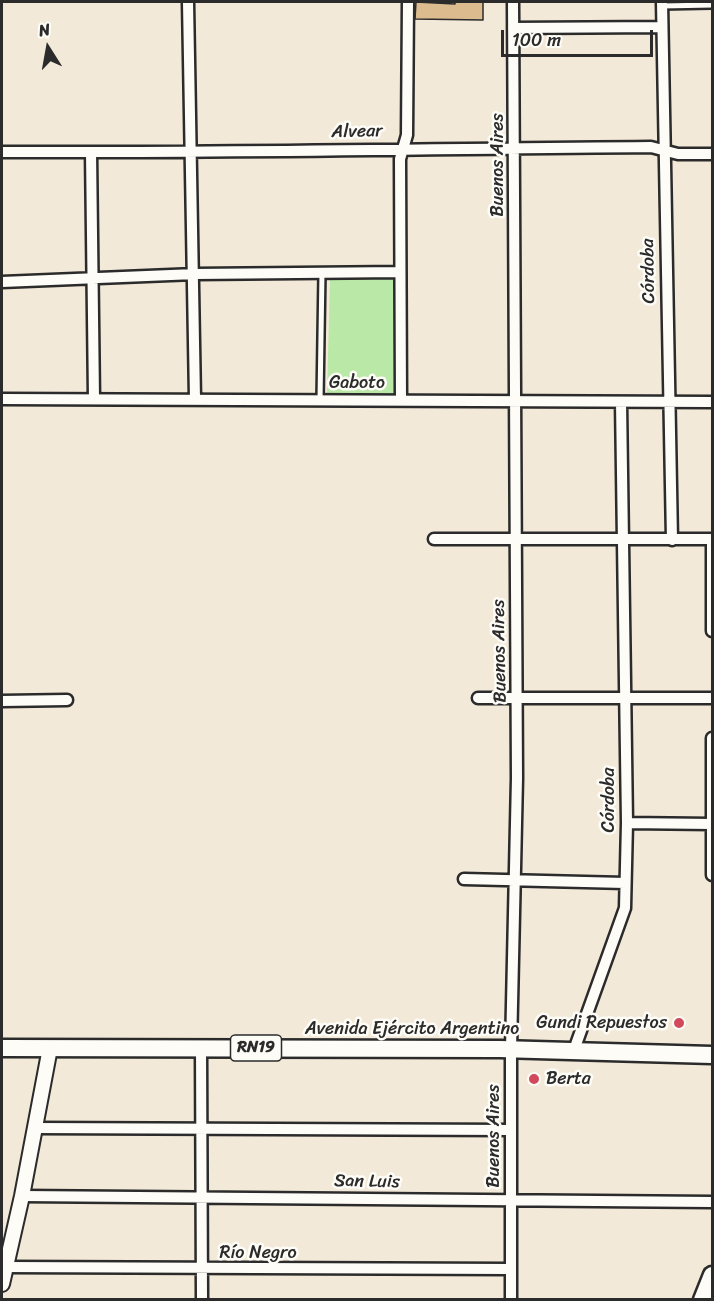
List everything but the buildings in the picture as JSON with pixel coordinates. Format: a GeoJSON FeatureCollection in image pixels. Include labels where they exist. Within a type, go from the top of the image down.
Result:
{"type":"FeatureCollection","features":[{"type":"Feature","properties":{"kind":"main road","name":"Avenida Ejército Argentino"},"geometry":{"type":"LineString","coordinates":[[643,1051],[712,1046]]}},
{"type":"Feature","properties":{"kind":"main road","name":"Avenida Ejército Argentino"},"geometry":{"type":"LineString","coordinates":[[2,1048],[511,1049],[643,1051],[712,1055]]}},
{"type":"Feature","properties":{"kind":"main road"},"geometry":{"type":"LineString","coordinates":[[702,1299],[712,1275]]}},
{"type":"Feature","properties":{"kind":"street"},"geometry":{"type":"LineString","coordinates":[[188,2],[195,274],[195,399]]}},
{"type":"Feature","properties":{"kind":"street"},"geometry":{"type":"LineString","coordinates":[[402,400],[400,159],[407,135],[408,2]]}},
{"type":"Feature","properties":{"kind":"street","name":"Buenos Aires"},"geometry":{"type":"LineString","coordinates":[[511,1299],[511,1049],[517,698],[514,541],[513,2]]}},
{"type":"Feature","properties":{"kind":"street","name":"Córdoba"},"geometry":{"type":"LineString","coordinates":[[662,4],[672,540]]}},
{"type":"Feature","properties":{"kind":"street"},"geometry":{"type":"LineString","coordinates":[[513,28],[662,27]]}},
{"type":"Feature","properties":{"kind":"street","name":"Alvear"},"geometry":{"type":"LineString","coordinates":[[2,152],[192,153],[403,148],[651,147],[678,154],[712,154]]}},
{"type":"Feature","properties":{"kind":"street"},"geometry":{"type":"LineString","coordinates":[[91,152],[94,399]]}},
{"type":"Feature","properties":{"kind":"street"},"geometry":{"type":"LineString","coordinates":[[2,282],[195,274],[400,272]]}},
{"type":"Feature","properties":{"kind":"street","name":"Gaboto"},"geometry":{"type":"LineString","coordinates":[[2,399],[712,402]]}},
{"type":"Feature","properties":{"kind":"street","name":"Córdoba"},"geometry":{"type":"LineString","coordinates":[[574,1050],[624,915],[627,823],[621,540],[621,402]]}},
{"type":"Feature","properties":{"kind":"street"},"geometry":{"type":"LineString","coordinates":[[434,539],[514,541],[712,539],[712,630]]}},
{"type":"Feature","properties":{"kind":"street"},"geometry":{"type":"LineString","coordinates":[[478,699],[712,698]]}},
{"type":"Feature","properties":{"kind":"street"},"geometry":{"type":"LineString","coordinates":[[2,701],[67,700]]}},
{"type":"Feature","properties":{"kind":"street"},"geometry":{"type":"LineString","coordinates":[[712,738],[712,875]]}},
{"type":"Feature","properties":{"kind":"street"},"geometry":{"type":"LineString","coordinates":[[627,823],[712,824]]}},
{"type":"Feature","properties":{"kind":"street"},"geometry":{"type":"LineString","coordinates":[[464,879],[626,883]]}},
{"type":"Feature","properties":{"kind":"street"},"geometry":{"type":"LineString","coordinates":[[201,1047],[202,1299]]}},
{"type":"Feature","properties":{"kind":"street"},"geometry":{"type":"LineString","coordinates":[[2,1284],[22,1196],[50,1048]]}},
{"type":"Feature","properties":{"kind":"street"},"geometry":{"type":"LineString","coordinates":[[35,1128],[511,1130]]}},
{"type":"Feature","properties":{"kind":"street","name":"San Luis"},"geometry":{"type":"LineString","coordinates":[[22,1196],[712,1202]]}},
{"type":"Feature","properties":{"kind":"street","name":"Río Negro"},"geometry":{"type":"LineString","coordinates":[[5,1267],[203,1270],[510,1269]]}},
{"type":"Feature","properties":{"kind":"lane"},"geometry":{"type":"LineString","coordinates":[[662,4],[712,5]]}},
{"type":"Feature","properties":{"kind":"lane"},"geometry":{"type":"LineString","coordinates":[[320,400],[322,272]]}},
{"type":"Feature","properties":{"kind":"green space"},"geometry":{"type":"Polygon","coordinates":[[[395,278],[397,394],[327,393],[330,279],[395,278]]]}},
{"type":"Feature","properties":{"kind":"place","name":"Gundi Repuestos"},"geometry":{"type":"Point","coordinates":[679,1023]}},
{"type":"Feature","properties":{"kind":"place","name":"Berta"},"geometry":{"type":"Point","coordinates":[534,1079]}}]}
